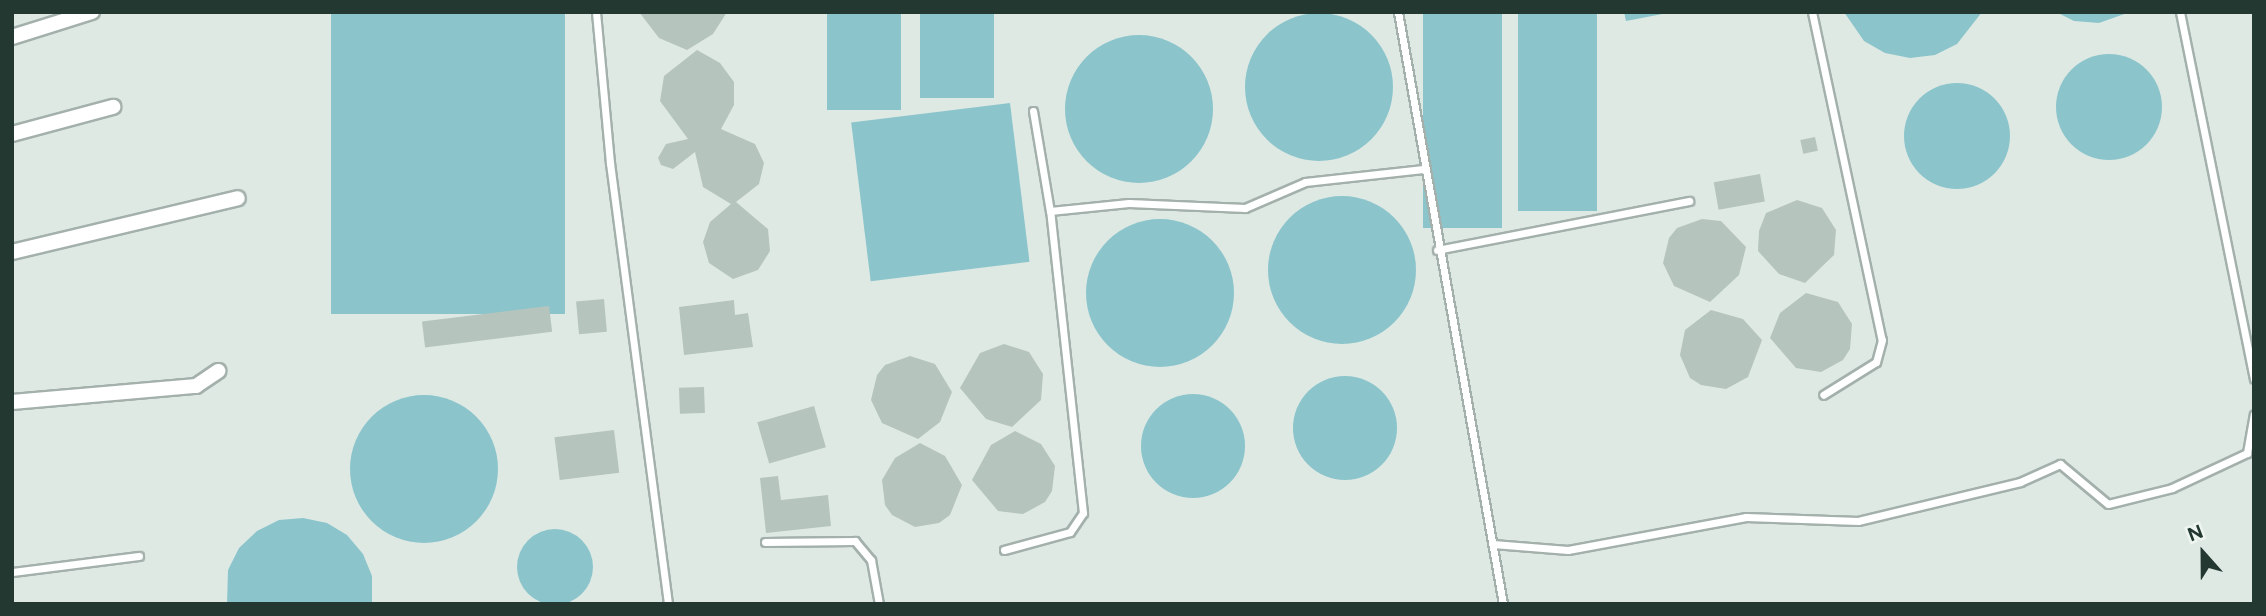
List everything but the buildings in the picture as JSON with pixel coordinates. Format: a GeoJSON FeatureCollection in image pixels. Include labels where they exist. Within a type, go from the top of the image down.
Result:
{"type":"FeatureCollection","features":[{"type":"Feature","properties":{"kind":"street"},"geometry":{"type":"LineString","coordinates":[[12,37],[92,12]]}},
{"type":"Feature","properties":{"kind":"street"},"geometry":{"type":"LineString","coordinates":[[12,134],[113,107]]}},
{"type":"Feature","properties":{"kind":"street"},"geometry":{"type":"LineString","coordinates":[[12,251],[238,198]]}},
{"type":"Feature","properties":{"kind":"street"},"geometry":{"type":"LineString","coordinates":[[12,402],[196,386],[218,371]]}},
{"type":"Feature","properties":{"kind":"lane"},"geometry":{"type":"LineString","coordinates":[[596,12],[610,163],[668,604]]}},
{"type":"Feature","properties":{"kind":"lane"},"geometry":{"type":"LineString","coordinates":[[1398,12],[1437,250],[1503,604]]}},
{"type":"Feature","properties":{"kind":"lane"},"geometry":{"type":"LineString","coordinates":[[1812,12],[1882,340],[1876,362],[1823,395]]}},
{"type":"Feature","properties":{"kind":"lane"},"geometry":{"type":"LineString","coordinates":[[2180,12],[2254,379]]}},
{"type":"Feature","properties":{"kind":"lane"},"geometry":{"type":"LineString","coordinates":[[1004,550],[1070,532],[1083,513],[1050,211],[1033,111]]}},
{"type":"Feature","properties":{"kind":"lane"},"geometry":{"type":"LineString","coordinates":[[1050,211],[1129,203],[1245,208],[1305,182],[1423,169]]}},
{"type":"Feature","properties":{"kind":"lane"},"geometry":{"type":"LineString","coordinates":[[1437,250],[1689,201]]}},
{"type":"Feature","properties":{"kind":"lane"},"geometry":{"type":"LineString","coordinates":[[1493,544],[1568,551],[1746,517],[1858,521],[2020,482],[2060,464],[2108,504],[2172,488],[2246,453],[2254,415]]}},
{"type":"Feature","properties":{"kind":"lane"},"geometry":{"type":"LineString","coordinates":[[765,542],[855,541],[871,560],[879,604]]}},
{"type":"Feature","properties":{"kind":"lane"},"geometry":{"type":"LineString","coordinates":[[12,572],[139,556]]}},
{"type":"Feature","properties":{"kind":"water"},"geometry":{"type":"Polygon","coordinates":[[[331,12],[565,12],[565,314],[331,314],[331,12]]]}},
{"type":"Feature","properties":{"kind":"water"},"geometry":{"type":"Polygon","coordinates":[[[827,12],[901,12],[901,110],[827,110],[827,12]]]}},
{"type":"Feature","properties":{"kind":"water"},"geometry":{"type":"Polygon","coordinates":[[[920,12],[994,12],[994,98],[920,98],[920,12]]]}},
{"type":"Feature","properties":{"kind":"water"},"geometry":{"type":"Polygon","coordinates":[[[1423,12],[1502,12],[1502,228],[1423,228],[1423,12]]]}},
{"type":"Feature","properties":{"kind":"water"},"geometry":{"type":"Polygon","coordinates":[[[1518,12],[1597,12],[1597,211],[1518,211],[1518,12]]]}},
{"type":"Feature","properties":{"kind":"water"},"geometry":{"type":"Polygon","coordinates":[[[1624,12],[1673,12],[1626,21],[1624,12]]]}},
{"type":"Feature","properties":{"kind":"water"},"geometry":{"type":"Polygon","coordinates":[[[1844,12],[1982,12],[1957,44],[1935,55],[1910,58],[1885,53],[1864,41],[1844,12]]]}},
{"type":"Feature","properties":{"kind":"water"},"geometry":{"type":"Polygon","coordinates":[[[2056,12],[2130,12],[2099,23],[2074,21],[2056,12]]]}},
{"type":"Feature","properties":{"kind":"water"},"geometry":{"type":"Polygon","coordinates":[[[1319,13],[1347,19],[1371,35],[1387,59],[1393,87],[1387,115],[1371,139],[1347,155],[1319,161],[1291,155],[1267,139],[1251,115],[1245,87],[1251,59],[1267,35],[1291,19],[1319,13]]]}},
{"type":"Feature","properties":{"kind":"water"},"geometry":{"type":"Polygon","coordinates":[[[1139,35],[1167,40],[1191,57],[1208,81],[1213,109],[1208,137],[1191,161],[1167,178],[1139,183],[1111,178],[1087,161],[1070,137],[1065,109],[1070,81],[1087,57],[1111,40],[1139,35]]]}},
{"type":"Feature","properties":{"kind":"water"},"geometry":{"type":"Polygon","coordinates":[[[2109,54],[2129,58],[2147,69],[2158,87],[2162,107],[2158,127],[2147,145],[2129,156],[2109,160],[2089,156],[2071,145],[2060,127],[2056,107],[2060,87],[2071,69],[2089,58],[2109,54]]]}},
{"type":"Feature","properties":{"kind":"water"},"geometry":{"type":"Polygon","coordinates":[[[1957,83],[1977,87],[1994,99],[2006,116],[2010,136],[2006,156],[1994,173],[1977,185],[1957,189],[1937,185],[1920,173],[1908,156],[1904,136],[1908,116],[1920,99],[1937,87],[1957,83]]]}},
{"type":"Feature","properties":{"kind":"water"},"geometry":{"type":"Polygon","coordinates":[[[1010,103],[1029,262],[871,281],[851,122],[1010,103]]]}},
{"type":"Feature","properties":{"kind":"water"},"geometry":{"type":"Polygon","coordinates":[[[1342,196],[1370,201],[1395,217],[1411,242],[1416,270],[1411,298],[1395,323],[1370,339],[1342,344],[1314,339],[1289,323],[1273,298],[1268,270],[1273,242],[1289,217],[1314,201],[1342,196]]]}},
{"type":"Feature","properties":{"kind":"water"},"geometry":{"type":"Polygon","coordinates":[[[1160,219],[1188,224],[1212,241],[1229,265],[1234,293],[1229,321],[1212,345],[1188,362],[1160,367],[1132,362],[1108,345],[1091,321],[1086,293],[1091,265],[1108,241],[1132,224],[1160,219]]]}},
{"type":"Feature","properties":{"kind":"water"},"geometry":{"type":"Polygon","coordinates":[[[1345,376],[1365,380],[1382,391],[1393,408],[1397,428],[1393,448],[1382,465],[1365,476],[1345,480],[1325,476],[1308,465],[1297,448],[1293,428],[1297,408],[1308,391],[1325,380],[1345,376]]]}},
{"type":"Feature","properties":{"kind":"water"},"geometry":{"type":"Polygon","coordinates":[[[1193,394],[1213,398],[1230,409],[1241,426],[1245,446],[1241,466],[1230,483],[1213,494],[1193,498],[1173,494],[1156,483],[1145,466],[1141,446],[1145,426],[1156,409],[1173,398],[1193,394]]]}},
{"type":"Feature","properties":{"kind":"water"},"geometry":{"type":"Polygon","coordinates":[[[424,395],[452,401],[476,417],[492,441],[498,469],[492,497],[476,521],[452,537],[424,543],[396,537],[372,521],[356,497],[350,469],[356,441],[372,417],[396,401],[424,395]]]}},
{"type":"Feature","properties":{"kind":"water"},"geometry":{"type":"Polygon","coordinates":[[[303,518],[327,523],[347,535],[363,554],[372,576],[372,604],[227,604],[228,570],[239,548],[257,531],[279,520],[303,518]]]}},
{"type":"Feature","properties":{"kind":"water"},"geometry":{"type":"Polygon","coordinates":[[[548,529],[562,529],[576,535],[587,546],[593,567],[590,582],[582,594],[562,605],[548,605],[534,599],[523,588],[517,574],[517,560],[523,546],[534,535],[548,529]]]}}]}
